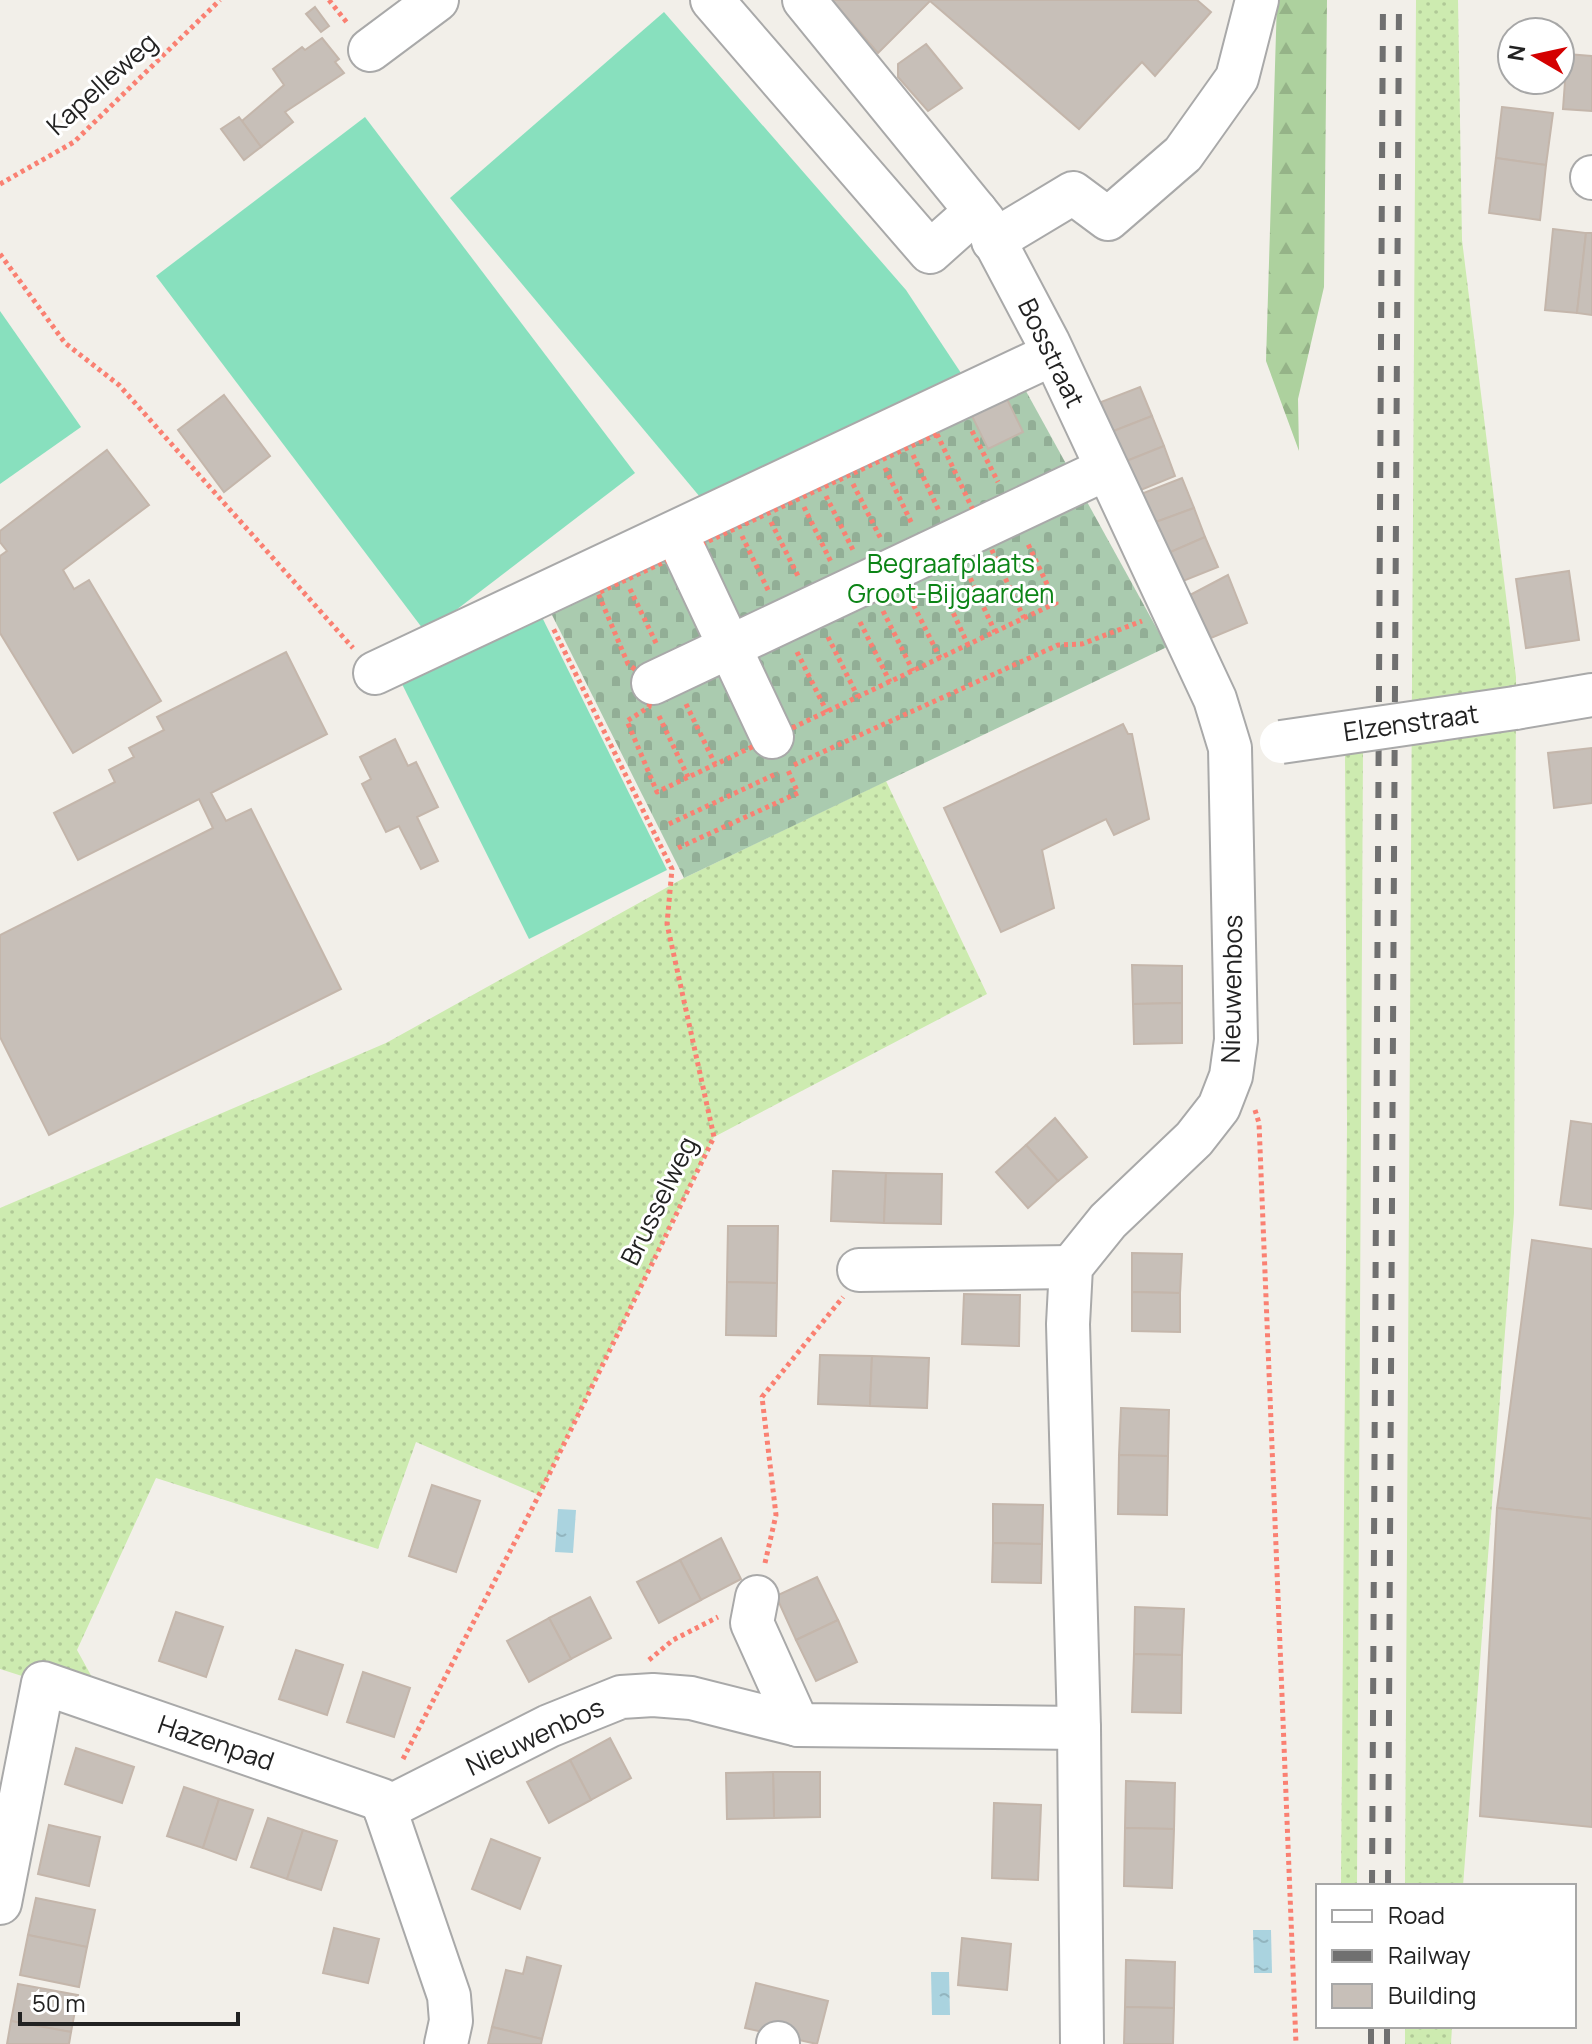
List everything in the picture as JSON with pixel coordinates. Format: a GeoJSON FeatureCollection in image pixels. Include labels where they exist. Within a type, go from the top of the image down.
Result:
{"type":"FeatureCollection","features":[{"type":"Feature","properties":{"kind":"street"},"geometry":{"type":"LineString","coordinates":[[370,50],[437,0]]}},
{"type":"Feature","properties":{"kind":"street"},"geometry":{"type":"LineString","coordinates":[[712,0],[930,252],[985,226],[1073,193],[1108,219],[1183,154],[1237,78],[1257,0]]}},
{"type":"Feature","properties":{"kind":"street","name":"Bosstraat"},"geometry":{"type":"LineString","coordinates":[[804,0],[985,226],[1053,354],[1215,699],[1230,748]]}},
{"type":"Feature","properties":{"kind":"street"},"geometry":{"type":"LineString","coordinates":[[375,673],[1053,354]]}},
{"type":"Feature","properties":{"kind":"street"},"geometry":{"type":"LineString","coordinates":[[652,691],[729,647],[1106,469]]}},
{"type":"Feature","properties":{"kind":"street"},"geometry":{"type":"LineString","coordinates":[[685,552],[779,753]]}},
{"type":"Feature","properties":{"kind":"street","name":"Elzenstraat"},"geometry":{"type":"LineString","coordinates":[[1230,748],[1592,695]]}},
{"type":"Feature","properties":{"kind":"street","name":"Nieuwenbos"},"geometry":{"type":"LineString","coordinates":[[1071,1267],[1108,1221],[1194,1139],[1219,1107],[1231,1076],[1236,1040],[1230,748]]}},
{"type":"Feature","properties":{"kind":"street"},"geometry":{"type":"LineString","coordinates":[[859,1270],[1071,1267],[1068,1324],[1079,1728],[1082,2044]]}},
{"type":"Feature","properties":{"kind":"street"},"geometry":{"type":"LineString","coordinates":[[757,1597],[752,1623],[798,1725]]}},
{"type":"Feature","properties":{"kind":"street","name":"Hazenpad"},"geometry":{"type":"LineString","coordinates":[[0,1903],[43,1683],[383,1804]]}},
{"type":"Feature","properties":{"kind":"street","name":"Nieuwenbos"},"geometry":{"type":"LineString","coordinates":[[383,1804],[549,1726],[621,1697],[653,1695],[691,1698],[798,1725],[1079,1728]]}},
{"type":"Feature","properties":{"kind":"street"},"geometry":{"type":"LineString","coordinates":[[383,1804],[449,1996],[451,2021],[446,2044]]}},
{"type":"Feature","properties":{"kind":"path","name":"Kapelleweg"},"geometry":{"type":"LineString","coordinates":[[0,184],[74,142],[220,0]]}},
{"type":"Feature","properties":{"kind":"path"},"geometry":{"type":"LineString","coordinates":[[0,254],[65,343],[119,385],[375,673]]}},
{"type":"Feature","properties":{"kind":"path","name":"Brusselweg"},"geometry":{"type":"LineString","coordinates":[[383,1804],[714,1137],[667,924],[672,869],[537,595]]}},
{"type":"Feature","properties":{"kind":"path"},"geometry":{"type":"LineString","coordinates":[[669,824],[779,753],[1058,645],[1082,644],[1118,633],[1171,607]]}},
{"type":"Feature","properties":{"kind":"path"},"geometry":{"type":"LineString","coordinates":[[652,691],[688,777]]}},
{"type":"Feature","properties":{"kind":"path"},"geometry":{"type":"LineString","coordinates":[[678,848],[798,793],[779,753]]}},
{"type":"Feature","properties":{"kind":"path"},"geometry":{"type":"LineString","coordinates":[[1231,1076],[1251,1099],[1259,1123],[1296,2044]]}},
{"type":"Feature","properties":{"kind":"path"},"geometry":{"type":"LineString","coordinates":[[621,1697],[626,1679],[673,1640],[757,1597],[776,1515],[762,1397],[834,1313],[859,1270]]}},
{"type":"Feature","properties":{"kind":"green space"},"geometry":{"type":"Polygon","coordinates":[[[1277,0],[1327,0],[1324,287],[1298,399],[1299,451],[1266,361],[1277,0]]]}},
{"type":"Feature","properties":{"kind":"green space"},"geometry":{"type":"Polygon","coordinates":[[[1416,0],[1458,0],[1462,240],[1516,677],[1514,1213],[1463,1884],[1405,1884],[1416,0]]]}},
{"type":"Feature","properties":{"kind":"green space"},"geometry":{"type":"Polygon","coordinates":[[[664,12],[906,290],[961,373],[700,497],[450,198],[664,12]]]}},
{"type":"Feature","properties":{"kind":"green space"},"geometry":{"type":"Polygon","coordinates":[[[365,117],[635,473],[426,633],[156,276],[365,117]]]}},
{"type":"Feature","properties":{"kind":"green space"},"geometry":{"type":"Polygon","coordinates":[[[0,311],[81,427],[0,484],[0,311]]]}},
{"type":"Feature","properties":{"kind":"green space","name":"Begraafplaats Groot-Bijgaarden"},"geometry":{"type":"Polygon","coordinates":[[[1016,373],[1167,647],[684,878],[550,611],[1016,373]]]}},
{"type":"Feature","properties":{"kind":"green space"},"geometry":{"type":"Polygon","coordinates":[[[537,607],[667,870],[529,939],[398,676],[537,607]]]}},
{"type":"Feature","properties":{"kind":"green space"},"geometry":{"type":"Polygon","coordinates":[[[1363,750],[1357,1884],[1341,1884],[1347,1124],[1345,753],[1363,750]]]}},
{"type":"Feature","properties":{"kind":"green space"},"geometry":{"type":"Polygon","coordinates":[[[886,781],[987,994],[714,1137],[539,1495],[416,1442],[378,1549],[156,1478],[77,1650],[93,1679],[47,1665],[22,1676],[0,1669],[0,1208],[386,1043],[684,878],[886,781]]]}},
{"type":"Feature","properties":{"kind":"green space"},"geometry":{"type":"Polygon","coordinates":[[[1405,2028],[1452,2028],[1451,2044],[1405,2044],[1405,2028]]]}},
{"type":"Feature","properties":{"kind":"water"},"geometry":{"type":"Polygon","coordinates":[[[558,1509],[576,1510],[573,1553],[555,1552],[558,1509]]]}},
{"type":"Feature","properties":{"kind":"water"},"geometry":{"type":"Polygon","coordinates":[[[1253,1930],[1271,1930],[1272,1973],[1254,1973],[1253,1930]]]}},
{"type":"Feature","properties":{"kind":"water"},"geometry":{"type":"Polygon","coordinates":[[[931,1972],[949,1972],[950,2015],[932,2015],[931,1972]]]}},
{"type":"Feature","properties":{"kind":"building"},"geometry":{"type":"Polygon","coordinates":[[[832,0],[1197,0],[1211,12],[1155,76],[1142,62],[1079,129],[930,1],[878,53],[832,0]]]}},
{"type":"Feature","properties":{"kind":"building"},"geometry":{"type":"Polygon","coordinates":[[[315,7],[329,26],[321,32],[306,14],[315,7]]]}},
{"type":"Feature","properties":{"kind":"building"},"geometry":{"type":"Polygon","coordinates":[[[322,38],[339,59],[335,62],[344,73],[285,112],[293,122],[261,147],[242,121],[284,85],[273,69],[302,47],[305,50],[322,38]]]}},
{"type":"Feature","properties":{"kind":"building"},"geometry":{"type":"Polygon","coordinates":[[[926,44],[962,88],[928,111],[898,77],[898,64],[926,44]]]}},
{"type":"Feature","properties":{"kind":"building"},"geometry":{"type":"Polygon","coordinates":[[[1576,55],[1592,56],[1592,111],[1563,109],[1564,96],[1576,96],[1576,55]]]}},
{"type":"Feature","properties":{"kind":"building"},"geometry":{"type":"Polygon","coordinates":[[[1502,107],[1553,113],[1546,165],[1496,158],[1502,107]]]}},
{"type":"Feature","properties":{"kind":"building"},"geometry":{"type":"Polygon","coordinates":[[[239,117],[261,147],[244,160],[221,129],[239,117]]]}},
{"type":"Feature","properties":{"kind":"building"},"geometry":{"type":"Polygon","coordinates":[[[1496,158],[1546,165],[1540,220],[1489,213],[1496,158]]]}},
{"type":"Feature","properties":{"kind":"building"},"geometry":{"type":"Polygon","coordinates":[[[1553,229],[1586,233],[1577,313],[1545,310],[1553,229]]]}},
{"type":"Feature","properties":{"kind":"building"},"geometry":{"type":"Polygon","coordinates":[[[1586,233],[1592,233],[1592,315],[1577,313],[1586,233]]]}},
{"type":"Feature","properties":{"kind":"building"},"geometry":{"type":"Polygon","coordinates":[[[1140,387],[1152,416],[1111,432],[1101,402],[1140,387]]]}},
{"type":"Feature","properties":{"kind":"building"},"geometry":{"type":"Polygon","coordinates":[[[224,395],[270,456],[224,492],[178,430],[224,395]]]}},
{"type":"Feature","properties":{"kind":"building"},"geometry":{"type":"Polygon","coordinates":[[[1007,399],[1023,432],[988,449],[972,416],[1007,399]]]}},
{"type":"Feature","properties":{"kind":"building"},"geometry":{"type":"Polygon","coordinates":[[[1152,416],[1164,446],[1124,462],[1111,432],[1152,416]]]}},
{"type":"Feature","properties":{"kind":"building"},"geometry":{"type":"Polygon","coordinates":[[[1164,446],[1175,476],[1136,492],[1124,462],[1164,446]]]}},
{"type":"Feature","properties":{"kind":"building"},"geometry":{"type":"Polygon","coordinates":[[[107,450],[149,505],[63,570],[74,589],[89,580],[161,701],[73,753],[0,633],[0,556],[7,551],[0,542],[0,531],[107,450]]]}},
{"type":"Feature","properties":{"kind":"building"},"geometry":{"type":"Polygon","coordinates":[[[1182,478],[1194,508],[1153,523],[1141,494],[1182,478]]]}},
{"type":"Feature","properties":{"kind":"building"},"geometry":{"type":"Polygon","coordinates":[[[1194,508],[1205,537],[1166,554],[1153,523],[1194,508]]]}},
{"type":"Feature","properties":{"kind":"building"},"geometry":{"type":"Polygon","coordinates":[[[1205,537],[1218,567],[1178,583],[1166,554],[1205,537]]]}},
{"type":"Feature","properties":{"kind":"building"},"geometry":{"type":"Polygon","coordinates":[[[1569,571],[1579,640],[1526,648],[1516,579],[1569,571]]]}},
{"type":"Feature","properties":{"kind":"building"},"geometry":{"type":"Polygon","coordinates":[[[1228,575],[1247,623],[1211,638],[1190,595],[1228,575]]]}},
{"type":"Feature","properties":{"kind":"building"},"geometry":{"type":"Polygon","coordinates":[[[286,652],[327,734],[211,793],[226,821],[251,809],[341,989],[49,1135],[0,1037],[0,935],[213,828],[199,799],[78,860],[54,813],[115,782],[109,770],[134,757],[129,748],[164,730],[157,717],[286,652]]]}},
{"type":"Feature","properties":{"kind":"building"},"geometry":{"type":"Polygon","coordinates":[[[1123,724],[1128,734],[1132,734],[1149,819],[1114,835],[1106,819],[1042,850],[1054,908],[1001,932],[944,808],[1123,724]]]}},
{"type":"Feature","properties":{"kind":"building"},"geometry":{"type":"Polygon","coordinates":[[[395,739],[408,766],[416,762],[438,807],[417,817],[438,861],[421,869],[399,826],[386,832],[362,784],[371,779],[360,757],[395,739]]]}},
{"type":"Feature","properties":{"kind":"building"},"geometry":{"type":"Polygon","coordinates":[[[1592,748],[1592,803],[1554,808],[1548,753],[1592,748]]]}},
{"type":"Feature","properties":{"kind":"building"},"geometry":{"type":"Polygon","coordinates":[[[1132,965],[1182,966],[1182,1003],[1133,1004],[1132,965]]]}},
{"type":"Feature","properties":{"kind":"building"},"geometry":{"type":"Polygon","coordinates":[[[1182,1003],[1182,1043],[1134,1044],[1133,1004],[1182,1003]]]}},
{"type":"Feature","properties":{"kind":"building"},"geometry":{"type":"Polygon","coordinates":[[[1055,1118],[1087,1157],[1058,1181],[1026,1145],[1055,1118]]]}},
{"type":"Feature","properties":{"kind":"building"},"geometry":{"type":"Polygon","coordinates":[[[1571,1121],[1592,1124],[1592,1209],[1560,1205],[1571,1121]]]}},
{"type":"Feature","properties":{"kind":"building"},"geometry":{"type":"Polygon","coordinates":[[[1026,1145],[1058,1181],[1028,1208],[996,1172],[1026,1145]]]}},
{"type":"Feature","properties":{"kind":"building"},"geometry":{"type":"Polygon","coordinates":[[[833,1171],[886,1173],[884,1223],[831,1221],[833,1171]]]}},
{"type":"Feature","properties":{"kind":"building"},"geometry":{"type":"Polygon","coordinates":[[[886,1173],[942,1174],[941,1224],[884,1223],[886,1173]]]}},
{"type":"Feature","properties":{"kind":"building"},"geometry":{"type":"Polygon","coordinates":[[[728,1226],[778,1226],[777,1283],[727,1282],[728,1226]]]}},
{"type":"Feature","properties":{"kind":"building"},"geometry":{"type":"Polygon","coordinates":[[[1532,1240],[1592,1249],[1592,1519],[1497,1508],[1532,1240]]]}},
{"type":"Feature","properties":{"kind":"building"},"geometry":{"type":"Polygon","coordinates":[[[1132,1253],[1182,1254],[1180,1293],[1132,1292],[1132,1253]]]}},
{"type":"Feature","properties":{"kind":"building"},"geometry":{"type":"Polygon","coordinates":[[[727,1282],[777,1283],[776,1336],[726,1335],[727,1282]]]}},
{"type":"Feature","properties":{"kind":"building"},"geometry":{"type":"Polygon","coordinates":[[[1132,1292],[1180,1293],[1180,1332],[1132,1331],[1132,1292]]]}},
{"type":"Feature","properties":{"kind":"building"},"geometry":{"type":"Polygon","coordinates":[[[964,1294],[1020,1295],[1019,1346],[962,1344],[964,1294]]]}},
{"type":"Feature","properties":{"kind":"building"},"geometry":{"type":"Polygon","coordinates":[[[820,1355],[872,1356],[870,1406],[818,1404],[820,1355]]]}},
{"type":"Feature","properties":{"kind":"building"},"geometry":{"type":"Polygon","coordinates":[[[872,1356],[929,1358],[927,1408],[870,1406],[872,1356]]]}},
{"type":"Feature","properties":{"kind":"building"},"geometry":{"type":"Polygon","coordinates":[[[1121,1408],[1169,1410],[1168,1456],[1119,1455],[1121,1408]]]}},
{"type":"Feature","properties":{"kind":"building"},"geometry":{"type":"Polygon","coordinates":[[[1119,1455],[1168,1456],[1167,1515],[1118,1514],[1119,1455]]]}},
{"type":"Feature","properties":{"kind":"building"},"geometry":{"type":"Polygon","coordinates":[[[432,1485],[480,1501],[456,1572],[409,1556],[432,1485]]]}},
{"type":"Feature","properties":{"kind":"building"},"geometry":{"type":"Polygon","coordinates":[[[993,1504],[1043,1505],[1042,1544],[993,1543],[993,1504]]]}},
{"type":"Feature","properties":{"kind":"building"},"geometry":{"type":"Polygon","coordinates":[[[1497,1508],[1592,1519],[1592,1827],[1480,1816],[1497,1508]]]}},
{"type":"Feature","properties":{"kind":"building"},"geometry":{"type":"Polygon","coordinates":[[[721,1538],[741,1579],[701,1600],[680,1560],[721,1538]]]}},
{"type":"Feature","properties":{"kind":"building"},"geometry":{"type":"Polygon","coordinates":[[[993,1543],[1042,1544],[1041,1583],[992,1582],[993,1543]]]}},
{"type":"Feature","properties":{"kind":"building"},"geometry":{"type":"Polygon","coordinates":[[[680,1560],[701,1600],[659,1623],[637,1582],[680,1560]]]}},
{"type":"Feature","properties":{"kind":"building"},"geometry":{"type":"Polygon","coordinates":[[[817,1577],[838,1620],[796,1640],[776,1596],[817,1577]]]}},
{"type":"Feature","properties":{"kind":"building"},"geometry":{"type":"Polygon","coordinates":[[[590,1597],[611,1638],[571,1659],[549,1618],[590,1597]]]}},
{"type":"Feature","properties":{"kind":"building"},"geometry":{"type":"Polygon","coordinates":[[[1135,1607],[1184,1609],[1182,1655],[1134,1654],[1135,1607]]]}},
{"type":"Feature","properties":{"kind":"building"},"geometry":{"type":"Polygon","coordinates":[[[176,1612],[223,1627],[206,1677],[159,1661],[176,1612]]]}},
{"type":"Feature","properties":{"kind":"building"},"geometry":{"type":"Polygon","coordinates":[[[549,1618],[571,1659],[529,1682],[507,1641],[549,1618]]]}},
{"type":"Feature","properties":{"kind":"building"},"geometry":{"type":"Polygon","coordinates":[[[838,1620],[857,1662],[816,1681],[796,1640],[838,1620]]]}},
{"type":"Feature","properties":{"kind":"building"},"geometry":{"type":"Polygon","coordinates":[[[296,1650],[343,1665],[327,1715],[279,1699],[296,1650]]]}},
{"type":"Feature","properties":{"kind":"building"},"geometry":{"type":"Polygon","coordinates":[[[1134,1654],[1182,1655],[1181,1713],[1132,1712],[1134,1654]]]}},
{"type":"Feature","properties":{"kind":"building"},"geometry":{"type":"Polygon","coordinates":[[[363,1672],[410,1688],[394,1737],[347,1722],[363,1672]]]}},
{"type":"Feature","properties":{"kind":"building"},"geometry":{"type":"Polygon","coordinates":[[[610,1738],[631,1778],[591,1800],[570,1760],[610,1738]]]}},
{"type":"Feature","properties":{"kind":"building"},"geometry":{"type":"Polygon","coordinates":[[[76,1748],[134,1767],[122,1803],[65,1784],[76,1748]]]}},
{"type":"Feature","properties":{"kind":"building"},"geometry":{"type":"Polygon","coordinates":[[[570,1760],[591,1800],[549,1823],[527,1782],[570,1760]]]}},
{"type":"Feature","properties":{"kind":"building"},"geometry":{"type":"Polygon","coordinates":[[[773,1772],[820,1772],[820,1817],[774,1818],[773,1772]]]}},
{"type":"Feature","properties":{"kind":"building"},"geometry":{"type":"Polygon","coordinates":[[[773,1772],[774,1818],[727,1819],[726,1773],[773,1772]]]}},
{"type":"Feature","properties":{"kind":"building"},"geometry":{"type":"Polygon","coordinates":[[[1126,1781],[1175,1783],[1174,1829],[1125,1828],[1126,1781]]]}},
{"type":"Feature","properties":{"kind":"building"},"geometry":{"type":"Polygon","coordinates":[[[184,1787],[219,1799],[203,1848],[167,1836],[184,1787]]]}},
{"type":"Feature","properties":{"kind":"building"},"geometry":{"type":"Polygon","coordinates":[[[219,1799],[253,1810],[236,1860],[203,1848],[219,1799]]]}},
{"type":"Feature","properties":{"kind":"building"},"geometry":{"type":"Polygon","coordinates":[[[994,1803],[1041,1805],[1038,1880],[992,1878],[994,1803]]]}},
{"type":"Feature","properties":{"kind":"building"},"geometry":{"type":"Polygon","coordinates":[[[268,1818],[303,1830],[287,1879],[251,1867],[268,1818]]]}},
{"type":"Feature","properties":{"kind":"building"},"geometry":{"type":"Polygon","coordinates":[[[49,1825],[100,1837],[89,1886],[38,1874],[49,1825]]]}},
{"type":"Feature","properties":{"kind":"building"},"geometry":{"type":"Polygon","coordinates":[[[1125,1828],[1174,1829],[1172,1888],[1124,1886],[1125,1828]]]}},
{"type":"Feature","properties":{"kind":"building"},"geometry":{"type":"Polygon","coordinates":[[[303,1830],[337,1841],[321,1890],[287,1879],[303,1830]]]}},
{"type":"Feature","properties":{"kind":"building"},"geometry":{"type":"Polygon","coordinates":[[[491,1839],[540,1858],[520,1909],[472,1889],[491,1839]]]}},
{"type":"Feature","properties":{"kind":"building"},"geometry":{"type":"Polygon","coordinates":[[[36,1898],[95,1910],[87,1947],[28,1935],[36,1898]]]}},
{"type":"Feature","properties":{"kind":"building"},"geometry":{"type":"Polygon","coordinates":[[[334,1928],[379,1939],[368,1983],[323,1973],[334,1928]]]}},
{"type":"Feature","properties":{"kind":"building"},"geometry":{"type":"Polygon","coordinates":[[[28,1935],[87,1947],[79,1987],[20,1975],[28,1935]]]}},
{"type":"Feature","properties":{"kind":"building"},"geometry":{"type":"Polygon","coordinates":[[[962,1938],[1011,1944],[1007,1990],[958,1985],[962,1938]]]}},
{"type":"Feature","properties":{"kind":"building"},"geometry":{"type":"Polygon","coordinates":[[[527,1957],[561,1966],[542,2039],[492,2027],[506,1970],[523,1974],[527,1957]]]}},
{"type":"Feature","properties":{"kind":"building"},"geometry":{"type":"Polygon","coordinates":[[[1126,1960],[1175,1962],[1174,2008],[1125,2007],[1126,1960]]]}},
{"type":"Feature","properties":{"kind":"building"},"geometry":{"type":"Polygon","coordinates":[[[756,1983],[828,2001],[817,2044],[745,2028],[756,1983]]]}},
{"type":"Feature","properties":{"kind":"building"},"geometry":{"type":"Polygon","coordinates":[[[18,1984],[78,1995],[71,2032],[11,2021],[18,1984]]]}},
{"type":"Feature","properties":{"kind":"building"},"geometry":{"type":"Polygon","coordinates":[[[1125,2007],[1174,2008],[1173,2044],[1124,2044],[1125,2007]]]}},
{"type":"Feature","properties":{"kind":"building"},"geometry":{"type":"Polygon","coordinates":[[[11,2021],[71,2032],[69,2044],[7,2044],[11,2021]]]}},
{"type":"Feature","properties":{"kind":"building"},"geometry":{"type":"Polygon","coordinates":[[[492,2027],[542,2039],[541,2044],[488,2044],[492,2027]]]}},
{"type":"Feature","properties":{"kind":"railway"},"geometry":{"type":"LineString","coordinates":[[1372,1884],[1383,0]]}},
{"type":"Feature","properties":{"kind":"railway"},"geometry":{"type":"LineString","coordinates":[[1388,1884],[1399,0]]}},
{"type":"Feature","properties":{"kind":"railway"},"geometry":{"type":"LineString","coordinates":[[1371,2028],[1371,2044]]}},
{"type":"Feature","properties":{"kind":"railway"},"geometry":{"type":"LineString","coordinates":[[1387,2028],[1387,2044]]}}]}
